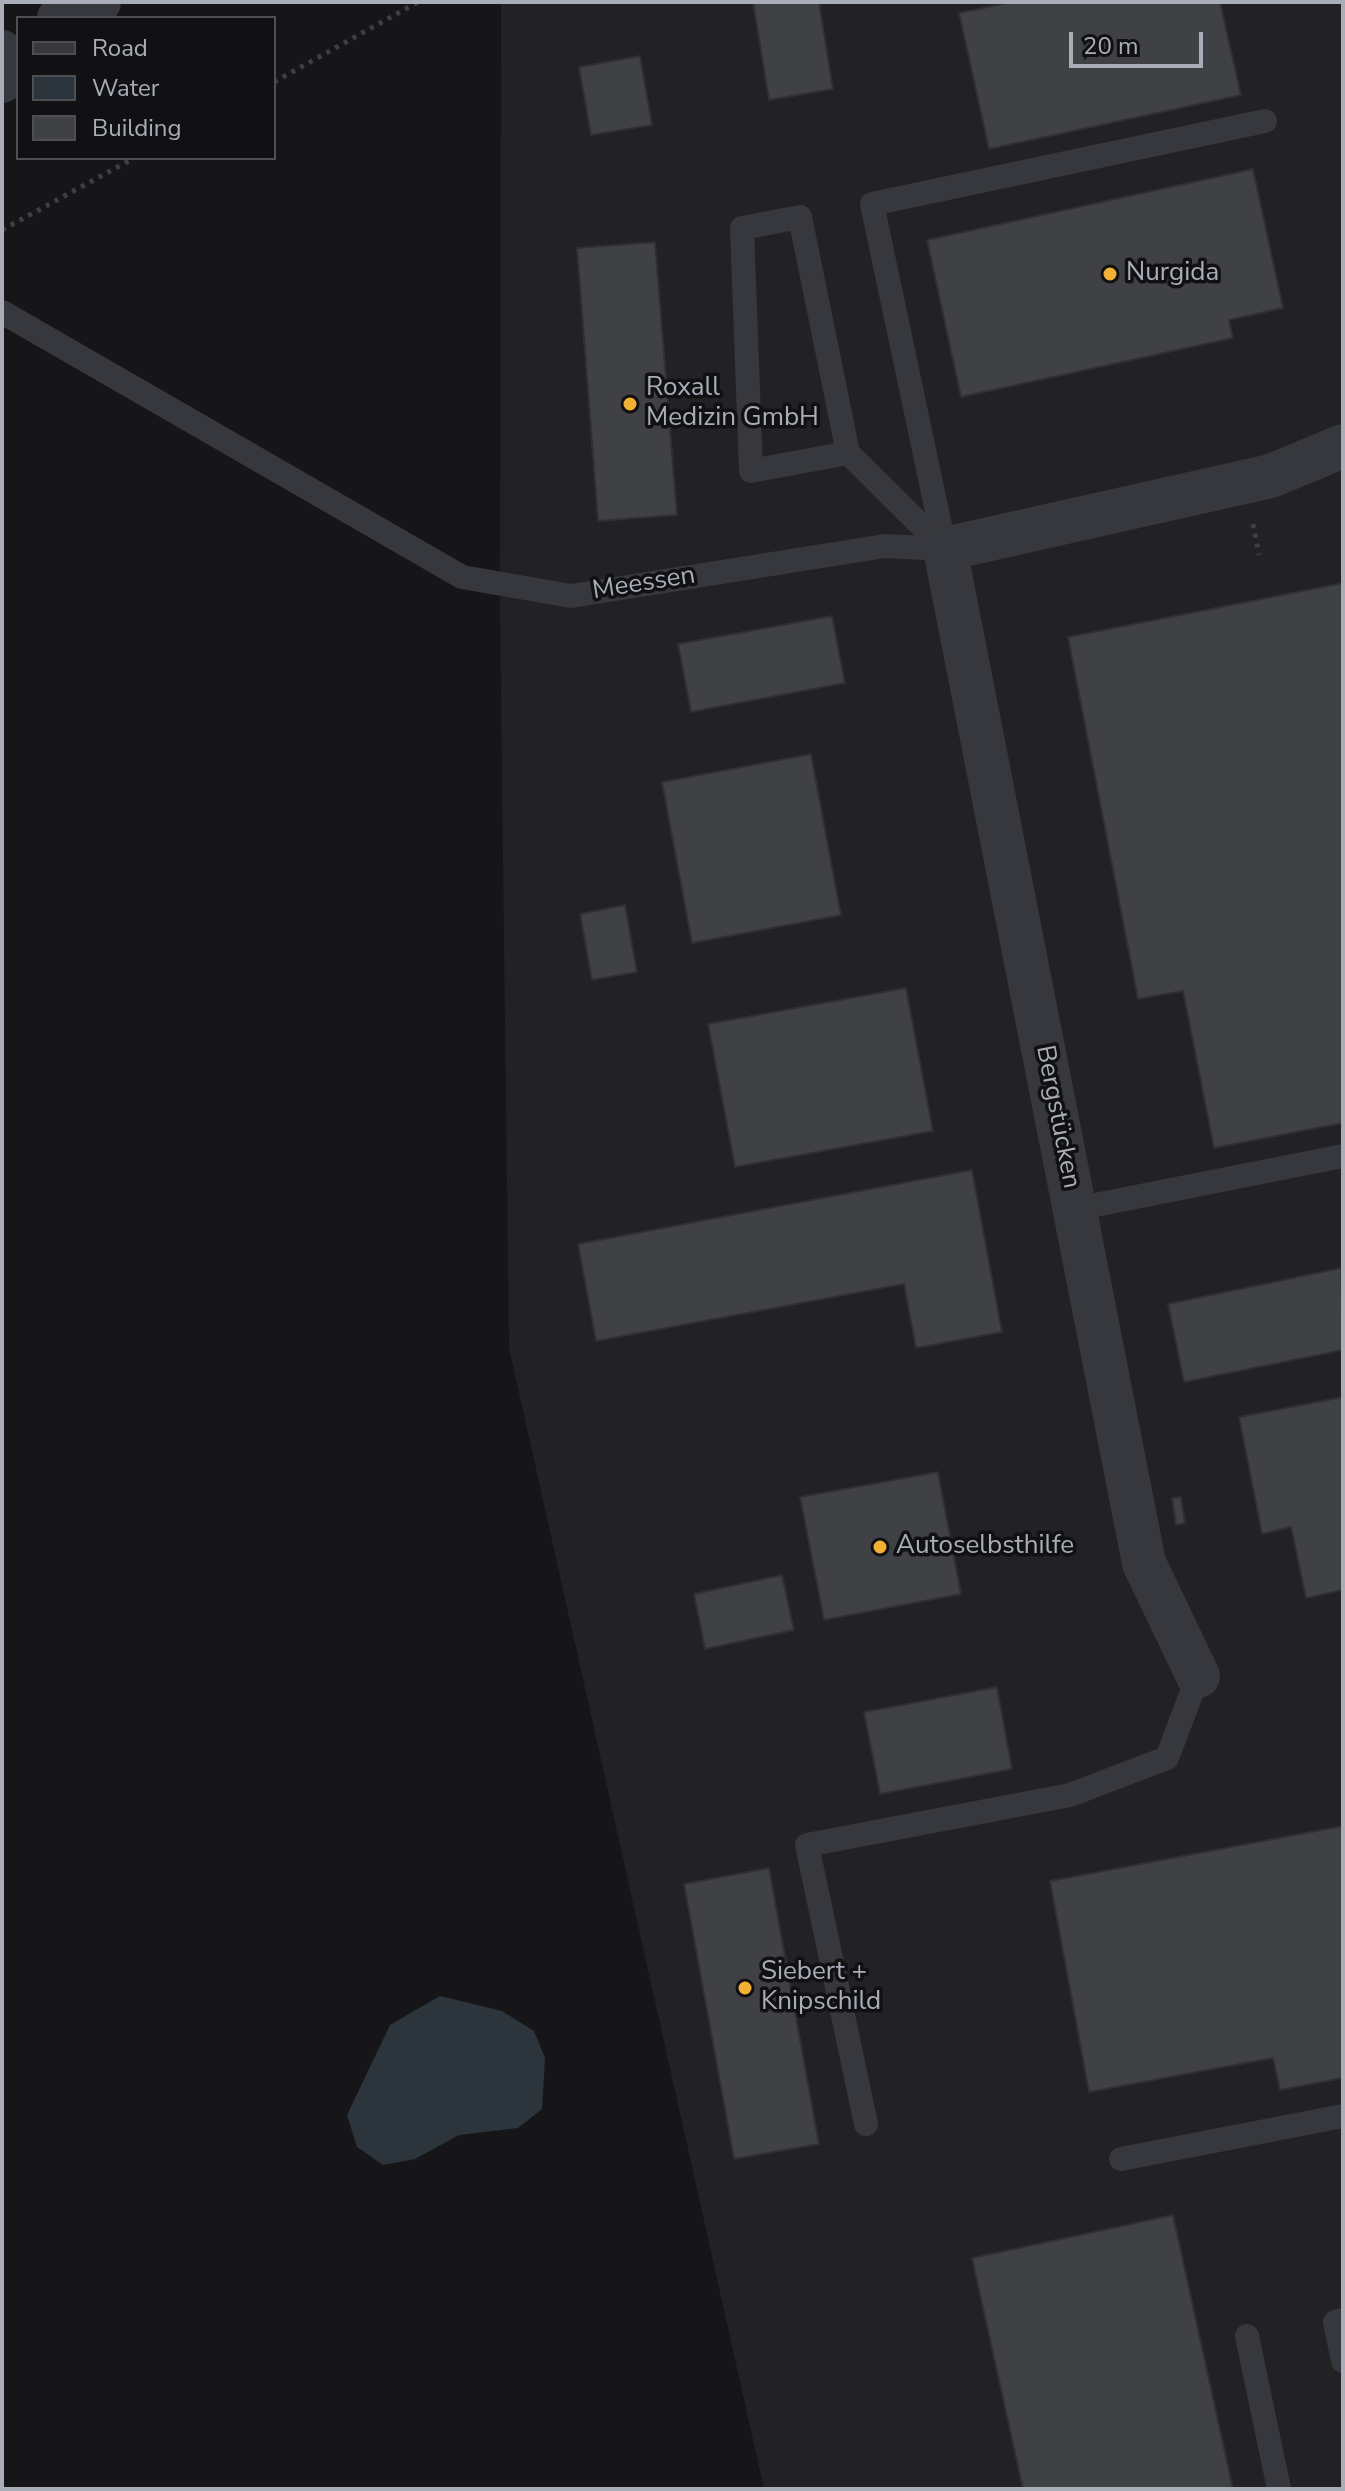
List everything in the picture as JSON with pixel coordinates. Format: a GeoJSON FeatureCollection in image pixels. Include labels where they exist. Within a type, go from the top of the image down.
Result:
{"type":"FeatureCollection","features":[{"type":"Feature","properties":{"kind":"street"},"geometry":{"type":"LineString","coordinates":[[64,16],[99,2]]}},
{"type":"Feature","properties":{"kind":"street"},"geometry":{"type":"LineString","coordinates":[[2,52],[2,81]]}},
{"type":"Feature","properties":{"kind":"street","name":"Meessen"},"geometry":{"type":"LineString","coordinates":[[945,549],[1271,476],[1343,446]]}},
{"type":"Feature","properties":{"kind":"street","name":"Bergstücken"},"geometry":{"type":"LineString","coordinates":[[945,549],[1144,1563],[1198,1676]]}},
{"type":"Feature","properties":{"kind":"lane"},"geometry":{"type":"LineString","coordinates":[[945,549],[872,204],[1265,121]]}},
{"type":"Feature","properties":{"kind":"lane"},"geometry":{"type":"LineString","coordinates":[[848,453],[751,471],[742,228],[800,217],[848,453],[945,549]]}},
{"type":"Feature","properties":{"kind":"lane","name":"Meessen"},"geometry":{"type":"LineString","coordinates":[[2,312],[462,577],[571,596],[885,546],[945,549]]}},
{"type":"Feature","properties":{"kind":"lane"},"geometry":{"type":"LineString","coordinates":[[1075,1209],[1343,1156]]}},
{"type":"Feature","properties":{"kind":"lane"},"geometry":{"type":"LineString","coordinates":[[866,2124],[807,1845],[1070,1795],[1167,1758],[1198,1676]]}},
{"type":"Feature","properties":{"kind":"lane"},"geometry":{"type":"LineString","coordinates":[[1121,2159],[1343,2116]]}},
{"type":"Feature","properties":{"kind":"lane"},"geometry":{"type":"LineString","coordinates":[[1343,2320],[1335,2322],[1343,2361]]}},
{"type":"Feature","properties":{"kind":"lane"},"geometry":{"type":"LineString","coordinates":[[1247,2336],[1279,2489]]}},
{"type":"Feature","properties":{"kind":"path"},"geometry":{"type":"LineString","coordinates":[[276,81],[418,2]]}},
{"type":"Feature","properties":{"kind":"path"},"geometry":{"type":"LineString","coordinates":[[2,230],[130,160]]}},
{"type":"Feature","properties":{"kind":"shaded area"},"geometry":{"type":"Polygon","coordinates":[[[501,2],[1343,2],[1343,2489],[764,2489],[509,1348],[500,612],[501,2]]]}},
{"type":"Feature","properties":{"kind":"water"},"geometry":{"type":"Polygon","coordinates":[[[440,1996],[502,2011],[534,2031],[545,2058],[542,2109],[518,2128],[459,2135],[415,2159],[383,2165],[357,2147],[347,2115],[390,2025],[440,1996]]]}},
{"type":"Feature","properties":{"kind":"building"},"geometry":{"type":"Polygon","coordinates":[[[753,2],[819,2],[833,89],[769,100],[753,2]]]}},
{"type":"Feature","properties":{"kind":"building"},"geometry":{"type":"Polygon","coordinates":[[[1012,2],[1220,2],[1241,95],[989,149],[959,13],[1012,2]]]}},
{"type":"Feature","properties":{"kind":"building"},"geometry":{"type":"Polygon","coordinates":[[[640,56],[652,125],[591,135],[579,67],[640,56]]]}},
{"type":"Feature","properties":{"kind":"building"},"geometry":{"type":"Polygon","coordinates":[[[1253,169],[1283,308],[1229,320],[1233,338],[961,397],[927,240],[1253,169]]]}},
{"type":"Feature","properties":{"kind":"building"},"geometry":{"type":"Polygon","coordinates":[[[655,242],[677,515],[598,521],[577,248],[655,242]]]}},
{"type":"Feature","properties":{"kind":"building"},"geometry":{"type":"Polygon","coordinates":[[[1343,583],[1343,1123],[1214,1148],[1183,991],[1138,999],[1068,637],[1343,583]]]}},
{"type":"Feature","properties":{"kind":"building"},"geometry":{"type":"Polygon","coordinates":[[[832,616],[845,683],[691,712],[678,644],[832,616]]]}},
{"type":"Feature","properties":{"kind":"building"},"geometry":{"type":"Polygon","coordinates":[[[811,754],[841,915],[692,943],[662,782],[811,754]]]}},
{"type":"Feature","properties":{"kind":"building"},"geometry":{"type":"Polygon","coordinates":[[[625,905],[637,972],[592,980],[580,914],[625,905]]]}},
{"type":"Feature","properties":{"kind":"building"},"geometry":{"type":"Polygon","coordinates":[[[906,988],[933,1131],[735,1167],[708,1024],[906,988]]]}},
{"type":"Feature","properties":{"kind":"building"},"geometry":{"type":"Polygon","coordinates":[[[972,1170],[1002,1332],[916,1348],[904,1284],[596,1341],[578,1244],[972,1170]]]}},
{"type":"Feature","properties":{"kind":"building"},"geometry":{"type":"Polygon","coordinates":[[[1341,1268],[1343,1350],[1184,1382],[1168,1304],[1341,1268]]]}},
{"type":"Feature","properties":{"kind":"building"},"geometry":{"type":"Polygon","coordinates":[[[1343,1397],[1343,1590],[1306,1598],[1291,1527],[1262,1534],[1239,1417],[1343,1397]]]}},
{"type":"Feature","properties":{"kind":"building"},"geometry":{"type":"Polygon","coordinates":[[[938,1472],[961,1594],[824,1620],[800,1497],[938,1472]]]}},
{"type":"Feature","properties":{"kind":"building"},"geometry":{"type":"Polygon","coordinates":[[[1181,1497],[1185,1523],[1176,1525],[1172,1498],[1181,1497]]]}},
{"type":"Feature","properties":{"kind":"building"},"geometry":{"type":"Polygon","coordinates":[[[782,1575],[794,1630],[705,1649],[694,1594],[782,1575]]]}},
{"type":"Feature","properties":{"kind":"building"},"geometry":{"type":"Polygon","coordinates":[[[997,1687],[1012,1769],[880,1794],[864,1712],[997,1687]]]}},
{"type":"Feature","properties":{"kind":"building"},"geometry":{"type":"Polygon","coordinates":[[[1343,1826],[1343,2078],[1280,2090],[1273,2058],[1089,2092],[1050,1881],[1343,1826]]]}},
{"type":"Feature","properties":{"kind":"building"},"geometry":{"type":"Polygon","coordinates":[[[769,1868],[819,2144],[734,2159],[684,1884],[769,1868]]]}},
{"type":"Feature","properties":{"kind":"building"},"geometry":{"type":"Polygon","coordinates":[[[1173,2215],[1233,2489],[1023,2489],[972,2258],[1173,2215]]]}},
{"type":"Feature","properties":{"kind":"place","name":"Nurgida"},"geometry":{"type":"Point","coordinates":[1110,274]}},
{"type":"Feature","properties":{"kind":"place","name":"Roxall Medizin GmbH"},"geometry":{"type":"Point","coordinates":[630,404]}},
{"type":"Feature","properties":{"kind":"place","name":"Autoselbsthilfe"},"geometry":{"type":"Point","coordinates":[880,1547]}},
{"type":"Feature","properties":{"kind":"place","name":"Siebert + Knipschild"},"geometry":{"type":"Point","coordinates":[745,1988]}}]}
